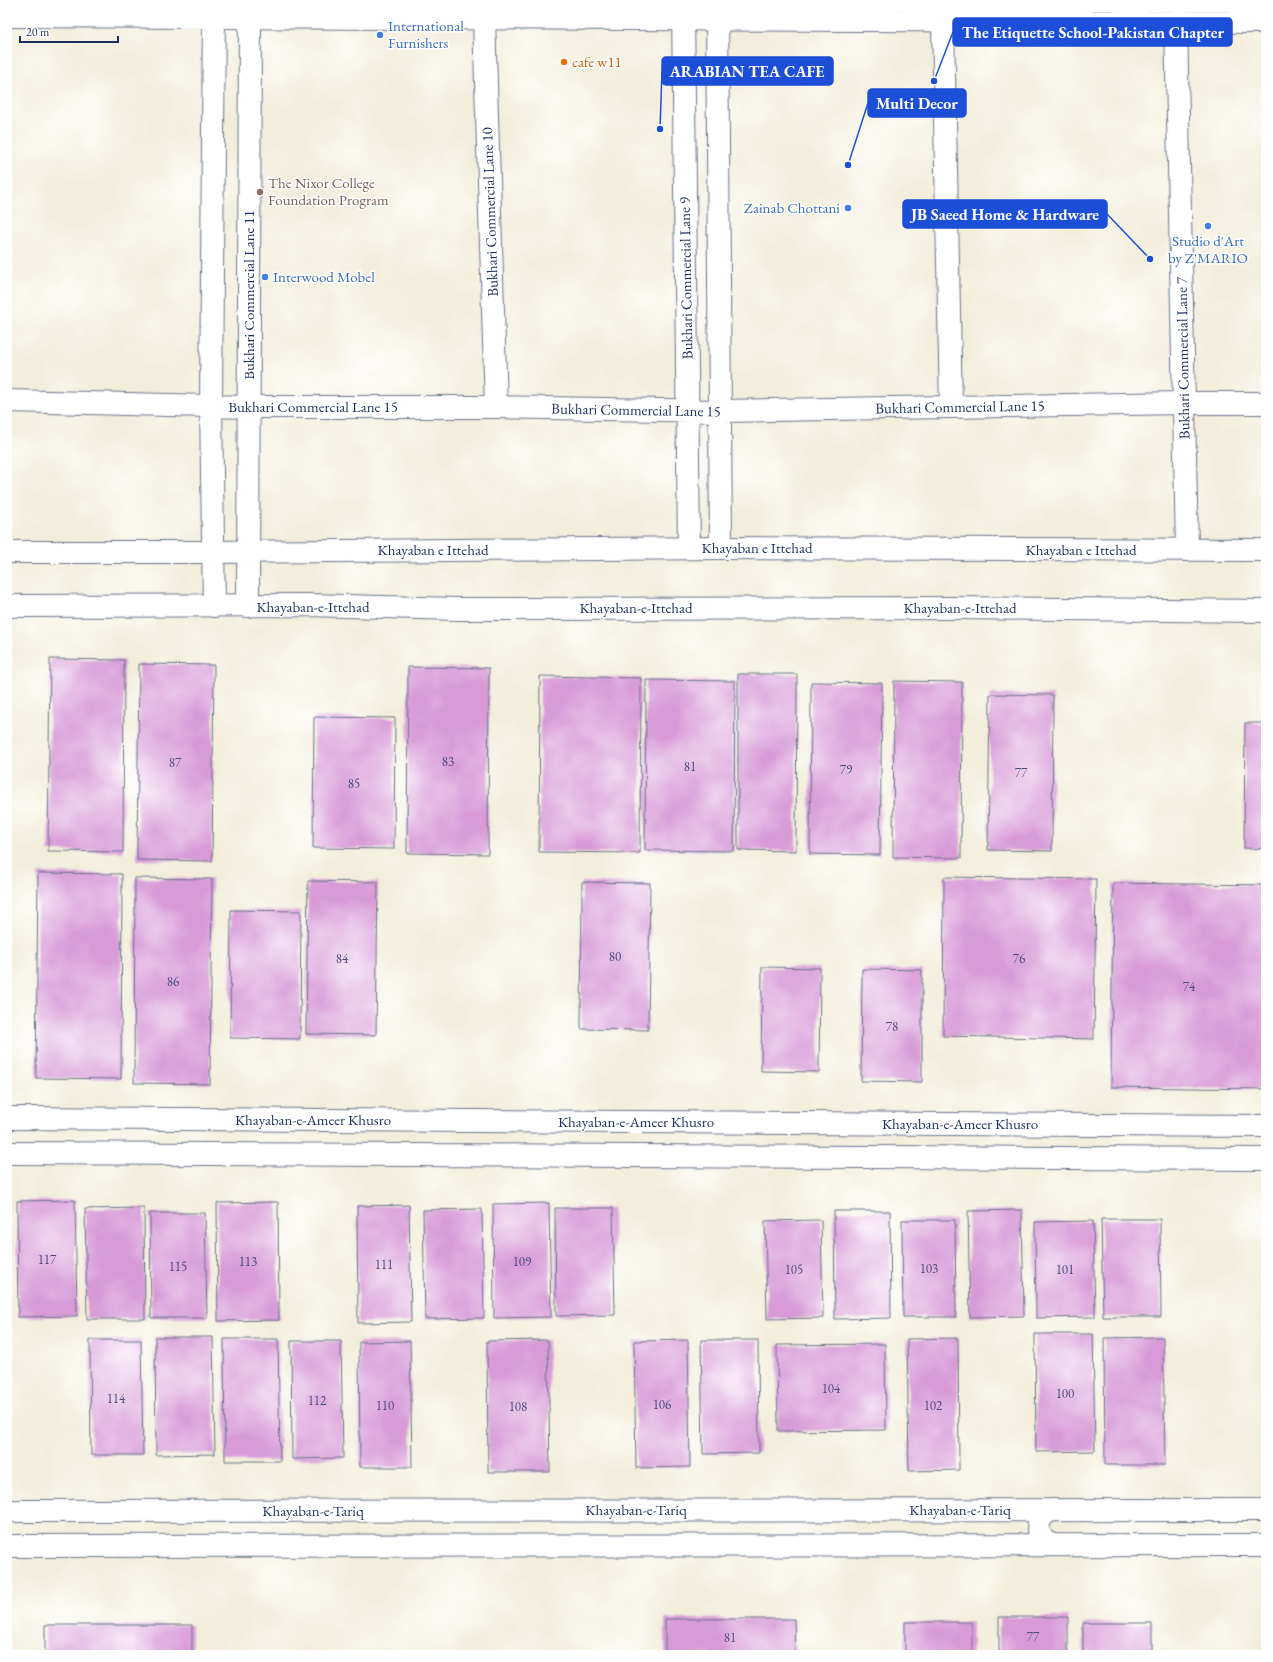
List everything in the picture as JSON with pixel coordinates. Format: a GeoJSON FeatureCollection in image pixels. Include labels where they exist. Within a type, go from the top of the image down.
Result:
{"type":"FeatureCollection","features":[{"type":"Feature","properties":{"kind":"street"},"geometry":{"type":"LineString","coordinates":[[214,12],[211,406],[214,606]]}},
{"type":"Feature","properties":{"kind":"street"},"geometry":{"type":"LineString","coordinates":[[7,16],[250,12],[484,18],[717,13],[943,22],[1266,22]]}},
{"type":"Feature","properties":{"kind":"street","name":"Bukhari Commercial Lane 11"},"geometry":{"type":"LineString","coordinates":[[248,606],[250,12]]}},
{"type":"Feature","properties":{"kind":"street","name":"Bukhari Commercial Lane 9"},"geometry":{"type":"LineString","coordinates":[[683,13],[689,548]]}},
{"type":"Feature","properties":{"kind":"street","name":"Bukhari Commercial Lane 9"},"geometry":{"type":"LineString","coordinates":[[717,13],[721,548]]}},
{"type":"Feature","properties":{"kind":"street","name":"Bukhari Commercial Lane 10"},"geometry":{"type":"LineString","coordinates":[[484,18],[496,407]]}},
{"type":"Feature","properties":{"kind":"street"},"geometry":{"type":"LineString","coordinates":[[943,22],[951,407]]}},
{"type":"Feature","properties":{"kind":"street","name":"Bukhari Commercial Lane 7"},"geometry":{"type":"LineString","coordinates":[[1176,22],[1187,550]]}},
{"type":"Feature","properties":{"kind":"street","name":"Bukhari Commercial Lane 15"},"geometry":{"type":"LineString","coordinates":[[7,401],[249,407],[496,407],[688,411],[1266,403]]}},
{"type":"Feature","properties":{"kind":"street","name":"Khayaban e Ittehad"},"geometry":{"type":"LineString","coordinates":[[248,552],[689,548],[1266,550]]}},
{"type":"Feature","properties":{"kind":"street"},"geometry":{"type":"LineString","coordinates":[[7,552],[248,552]]}},
{"type":"Feature","properties":{"kind":"street","name":"Khayaban-e-Ittehad"},"geometry":{"type":"LineString","coordinates":[[7,606],[308,605],[459,609],[956,608],[1266,611]]}},
{"type":"Feature","properties":{"kind":"street","name":"Khayaban-e-Ameer Khusro"},"geometry":{"type":"LineString","coordinates":[[7,1118],[1266,1126]]}},
{"type":"Feature","properties":{"kind":"street"},"geometry":{"type":"LineString","coordinates":[[7,1153],[1256,1159],[1256,1155],[1261,1144],[1259,1133],[1255,1129],[1245,1125]]}},
{"type":"Feature","properties":{"kind":"street"},"geometry":{"type":"LineString","coordinates":[[945,1510],[957,1512],[962,1516],[967,1527],[964,1538],[954,1546]]}},
{"type":"Feature","properties":{"kind":"street"},"geometry":{"type":"LineString","coordinates":[[1053,1510],[1043,1515],[1040,1520],[1038,1531],[1044,1541],[1053,1545]]}},
{"type":"Feature","properties":{"kind":"street","name":"Khayaban-e-Tariq"},"geometry":{"type":"LineString","coordinates":[[7,1511],[1266,1510]]}},
{"type":"Feature","properties":{"kind":"street"},"geometry":{"type":"LineString","coordinates":[[7,1546],[1266,1545]]}},
{"type":"Feature","properties":{"kind":"building"},"geometry":{"type":"Polygon","coordinates":[[[50,659],[124,660],[123,852],[48,851],[50,659]]]}},
{"type":"Feature","properties":{"kind":"building"},"geometry":{"type":"Polygon","coordinates":[[[139,664],[214,665],[212,861],[137,860],[139,664]]]}},
{"type":"Feature","properties":{"kind":"building"},"geometry":{"type":"Polygon","coordinates":[[[408,667],[489,668],[488,854],[407,853],[408,667]]]}},
{"type":"Feature","properties":{"kind":"building"},"geometry":{"type":"Polygon","coordinates":[[[738,674],[797,674],[796,851],[738,850],[738,674]]]}},
{"type":"Feature","properties":{"kind":"building"},"geometry":{"type":"Polygon","coordinates":[[[540,676],[641,678],[640,853],[539,852],[540,676]]]}},
{"type":"Feature","properties":{"kind":"building"},"geometry":{"type":"Polygon","coordinates":[[[646,680],[735,681],[734,851],[645,850],[646,680]]]}},
{"type":"Feature","properties":{"kind":"building"},"geometry":{"type":"Polygon","coordinates":[[[894,681],[962,682],[961,858],[893,857],[894,681]]]}},
{"type":"Feature","properties":{"kind":"building"},"geometry":{"type":"Polygon","coordinates":[[[811,682],[882,683],[880,855],[810,854],[811,682]]]}},
{"type":"Feature","properties":{"kind":"building"},"geometry":{"type":"Polygon","coordinates":[[[990,694],[1053,695],[1052,851],[988,850],[990,694]]]}},
{"type":"Feature","properties":{"kind":"building"},"geometry":{"type":"Polygon","coordinates":[[[314,717],[395,718],[394,849],[313,848],[314,717]]]}},
{"type":"Feature","properties":{"kind":"building"},"geometry":{"type":"Polygon","coordinates":[[[1245,723],[1266,723],[1266,849],[1244,848],[1245,723]]]}},
{"type":"Feature","properties":{"kind":"building"},"geometry":{"type":"Polygon","coordinates":[[[38,873],[122,874],[121,1079],[36,1078],[38,873]]]}},
{"type":"Feature","properties":{"kind":"building"},"geometry":{"type":"Polygon","coordinates":[[[944,877],[1096,879],[1094,1039],[943,1036],[944,877]]]}},
{"type":"Feature","properties":{"kind":"building"},"geometry":{"type":"Polygon","coordinates":[[[135,878],[212,879],[210,1084],[134,1083],[135,878]]]}},
{"type":"Feature","properties":{"kind":"building"},"geometry":{"type":"Polygon","coordinates":[[[308,881],[378,882],[376,1035],[306,1034],[308,881]]]}},
{"type":"Feature","properties":{"kind":"building"},"geometry":{"type":"Polygon","coordinates":[[[582,882],[650,883],[648,1030],[581,1029],[582,882]]]}},
{"type":"Feature","properties":{"kind":"building"},"geometry":{"type":"Polygon","coordinates":[[[1113,883],[1266,885],[1266,1089],[1111,1087],[1113,883]]]}},
{"type":"Feature","properties":{"kind":"building"},"geometry":{"type":"Polygon","coordinates":[[[231,910],[301,911],[300,1039],[230,1038],[231,910]]]}},
{"type":"Feature","properties":{"kind":"building"},"geometry":{"type":"Polygon","coordinates":[[[762,967],[820,968],[819,1072],[761,1071],[762,967]]]}},
{"type":"Feature","properties":{"kind":"building"},"geometry":{"type":"Polygon","coordinates":[[[862,969],[922,970],[922,1082],[861,1081],[862,969]]]}},
{"type":"Feature","properties":{"kind":"building"},"geometry":{"type":"Polygon","coordinates":[[[75,1200],[77,1316],[18,1317],[17,1201],[75,1200]]]}},
{"type":"Feature","properties":{"kind":"building"},"geometry":{"type":"Polygon","coordinates":[[[278,1202],[279,1320],[218,1321],[217,1203],[278,1202]]]}},
{"type":"Feature","properties":{"kind":"building"},"geometry":{"type":"Polygon","coordinates":[[[549,1203],[551,1317],[494,1318],[493,1204],[549,1203]]]}},
{"type":"Feature","properties":{"kind":"building"},"geometry":{"type":"Polygon","coordinates":[[[409,1205],[411,1322],[358,1323],[357,1206],[409,1205]]]}},
{"type":"Feature","properties":{"kind":"building"},"geometry":{"type":"Polygon","coordinates":[[[144,1208],[145,1319],[87,1319],[85,1209],[144,1208]]]}},
{"type":"Feature","properties":{"kind":"building"},"geometry":{"type":"Polygon","coordinates":[[[555,1208],[613,1208],[615,1315],[556,1316],[555,1208]]]}},
{"type":"Feature","properties":{"kind":"building"},"geometry":{"type":"Polygon","coordinates":[[[482,1209],[484,1318],[425,1319],[423,1210],[482,1209]]]}},
{"type":"Feature","properties":{"kind":"building"},"geometry":{"type":"Polygon","coordinates":[[[1022,1210],[1024,1316],[970,1317],[968,1211],[1022,1210]]]}},
{"type":"Feature","properties":{"kind":"building"},"geometry":{"type":"Polygon","coordinates":[[[834,1211],[890,1211],[891,1318],[835,1319],[834,1211]]]}},
{"type":"Feature","properties":{"kind":"building"},"geometry":{"type":"Polygon","coordinates":[[[150,1213],[205,1213],[207,1318],[151,1318],[150,1213]]]}},
{"type":"Feature","properties":{"kind":"building"},"geometry":{"type":"Polygon","coordinates":[[[1101,1219],[1160,1219],[1161,1317],[1103,1317],[1101,1219]]]}},
{"type":"Feature","properties":{"kind":"building"},"geometry":{"type":"Polygon","coordinates":[[[821,1220],[823,1318],[767,1319],[765,1221],[821,1220]]]}},
{"type":"Feature","properties":{"kind":"building"},"geometry":{"type":"Polygon","coordinates":[[[902,1220],[955,1220],[956,1317],[903,1317],[902,1220]]]}},
{"type":"Feature","properties":{"kind":"building"},"geometry":{"type":"Polygon","coordinates":[[[1093,1221],[1095,1317],[1036,1318],[1035,1222],[1093,1221]]]}},
{"type":"Feature","properties":{"kind":"building"},"geometry":{"type":"Polygon","coordinates":[[[1035,1334],[1093,1334],[1095,1451],[1036,1452],[1035,1334]]]}},
{"type":"Feature","properties":{"kind":"building"},"geometry":{"type":"Polygon","coordinates":[[[155,1337],[213,1337],[215,1454],[156,1455],[155,1337]]]}},
{"type":"Feature","properties":{"kind":"building"},"geometry":{"type":"Polygon","coordinates":[[[1163,1337],[1165,1465],[1105,1465],[1104,1338],[1163,1337]]]}},
{"type":"Feature","properties":{"kind":"building"},"geometry":{"type":"Polygon","coordinates":[[[958,1338],[959,1470],[909,1471],[907,1339],[958,1338]]]}},
{"type":"Feature","properties":{"kind":"building"},"geometry":{"type":"Polygon","coordinates":[[[224,1339],[278,1339],[280,1461],[225,1461],[224,1339]]]}},
{"type":"Feature","properties":{"kind":"building"},"geometry":{"type":"Polygon","coordinates":[[[90,1340],[141,1340],[143,1455],[91,1455],[90,1340]]]}},
{"type":"Feature","properties":{"kind":"building"},"geometry":{"type":"Polygon","coordinates":[[[548,1340],[550,1472],[488,1472],[487,1341],[548,1340]]]}},
{"type":"Feature","properties":{"kind":"building"},"geometry":{"type":"Polygon","coordinates":[[[688,1340],[690,1467],[636,1468],[634,1341],[688,1340]]]}},
{"type":"Feature","properties":{"kind":"building"},"geometry":{"type":"Polygon","coordinates":[[[701,1340],[758,1340],[759,1453],[703,1454],[701,1340]]]}},
{"type":"Feature","properties":{"kind":"building"},"geometry":{"type":"Polygon","coordinates":[[[291,1341],[341,1341],[343,1458],[292,1459],[291,1341]]]}},
{"type":"Feature","properties":{"kind":"building"},"geometry":{"type":"Polygon","coordinates":[[[410,1341],[412,1467],[360,1467],[359,1342],[410,1341]]]}},
{"type":"Feature","properties":{"kind":"building"},"geometry":{"type":"Polygon","coordinates":[[[885,1344],[886,1430],[778,1431],[777,1345],[885,1344]]]}},
{"type":"Feature","properties":{"kind":"building"},"geometry":{"type":"Polygon","coordinates":[[[999,1617],[1068,1617],[1068,1655],[999,1655],[999,1617]]]}},
{"type":"Feature","properties":{"kind":"building"},"geometry":{"type":"Polygon","coordinates":[[[665,1619],[794,1619],[795,1655],[665,1655],[665,1619]]]}},
{"type":"Feature","properties":{"kind":"building"},"geometry":{"type":"Polygon","coordinates":[[[905,1622],[972,1622],[972,1655],[905,1655],[905,1622]]]}},
{"type":"Feature","properties":{"kind":"building"},"geometry":{"type":"Polygon","coordinates":[[[1083,1623],[1152,1623],[1152,1655],[1083,1655],[1083,1623]]]}},
{"type":"Feature","properties":{"kind":"building"},"geometry":{"type":"Polygon","coordinates":[[[45,1625],[192,1625],[192,1655],[45,1655],[45,1625]]]}},
{"type":"Feature","properties":{"kind":"place","name":"International Furnishers"},"geometry":{"type":"Point","coordinates":[380,35]}},
{"type":"Feature","properties":{"kind":"place","name":"cafe w11"},"geometry":{"type":"Point","coordinates":[564,62]}},
{"type":"Feature","properties":{"kind":"place","name":"The Etiquette School-Pakistan Chapter"},"geometry":{"type":"Point","coordinates":[934,81]}},
{"type":"Feature","properties":{"kind":"place","name":"ARABIAN TEA CAFE"},"geometry":{"type":"Point","coordinates":[660,129]}},
{"type":"Feature","properties":{"kind":"place","name":"Multi Decor"},"geometry":{"type":"Point","coordinates":[848,165]}},
{"type":"Feature","properties":{"kind":"place","name":"The Nixor College Foundation Program"},"geometry":{"type":"Point","coordinates":[260,192]}},
{"type":"Feature","properties":{"kind":"place","name":"Zainab Chottani"},"geometry":{"type":"Point","coordinates":[848,208]}},
{"type":"Feature","properties":{"kind":"place","name":"Studio d'Art by Z'MARIO"},"geometry":{"type":"Point","coordinates":[1208,226]}},
{"type":"Feature","properties":{"kind":"place","name":"JB Saeed Home & Hardware"},"geometry":{"type":"Point","coordinates":[1150,259]}},
{"type":"Feature","properties":{"kind":"place","name":"Interwood Mobel"},"geometry":{"type":"Point","coordinates":[265,277]}}]}
